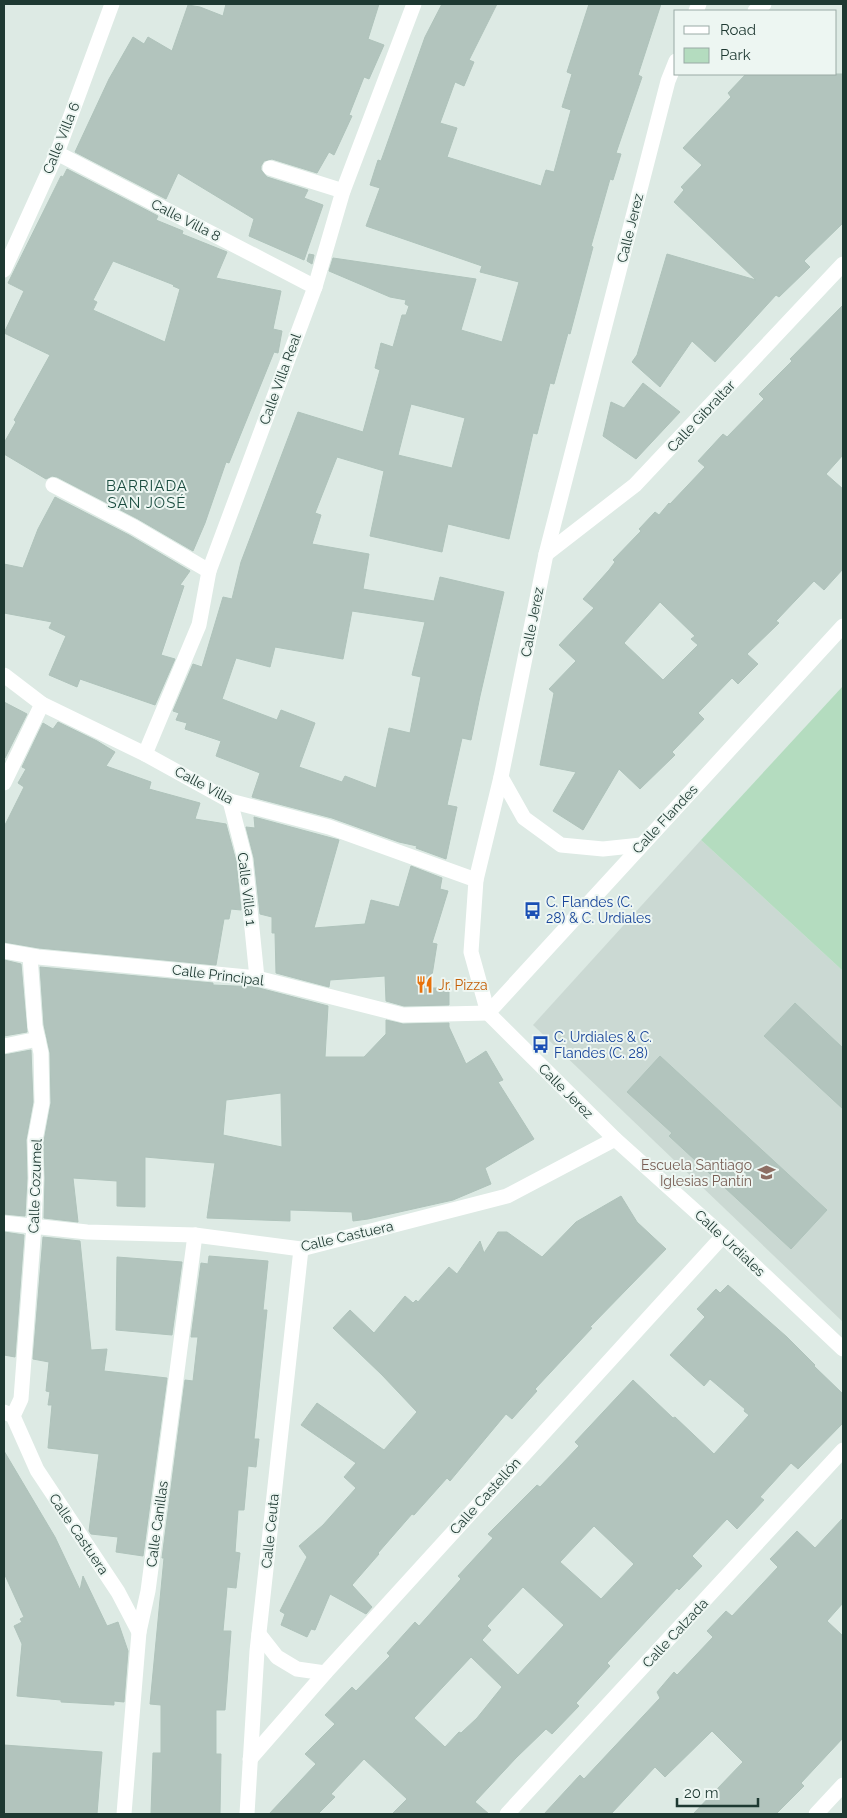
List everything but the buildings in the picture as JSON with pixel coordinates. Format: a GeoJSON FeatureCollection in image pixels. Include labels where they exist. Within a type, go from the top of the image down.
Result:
{"type":"FeatureCollection","features":[{"type":"Feature","properties":{"kind":"street","name":"Calle Villa 6"},"geometry":{"type":"LineString","coordinates":[[4,270],[57,153],[112,4]]}},
{"type":"Feature","properties":{"kind":"street","name":"Calle Villa Real"},"geometry":{"type":"LineString","coordinates":[[145,754],[199,625],[209,571],[315,287],[343,191],[414,4]]}},
{"type":"Feature","properties":{"kind":"street","name":"Calle Jerez"},"geometry":{"type":"LineString","coordinates":[[615,1139],[488,1013],[471,952],[476,880],[501,777],[546,554],[672,78]]}},
{"type":"Feature","properties":{"kind":"street","name":"Calle Villa 8"},"geometry":{"type":"LineString","coordinates":[[57,153],[315,287]]}},
{"type":"Feature","properties":{"kind":"street"},"geometry":{"type":"LineString","coordinates":[[270,168],[343,191]]}},
{"type":"Feature","properties":{"kind":"street","name":"Calle Gibraltar"},"geometry":{"type":"LineString","coordinates":[[546,554],[636,485],[843,264]]}},
{"type":"Feature","properties":{"kind":"street"},"geometry":{"type":"LineString","coordinates":[[53,485],[134,527],[209,571]]}},
{"type":"Feature","properties":{"kind":"street","name":"Calle Flandes"},"geometry":{"type":"LineString","coordinates":[[488,1013],[843,626]]}},
{"type":"Feature","properties":{"kind":"street","name":"Calle Villa"},"geometry":{"type":"LineString","coordinates":[[4,675],[42,704],[145,754],[230,801],[329,827],[476,880]]}},
{"type":"Feature","properties":{"kind":"street"},"geometry":{"type":"LineString","coordinates":[[4,783],[42,704]]}},
{"type":"Feature","properties":{"kind":"street"},"geometry":{"type":"LineString","coordinates":[[501,777],[524,818],[561,845],[603,849],[641,845]]}},
{"type":"Feature","properties":{"kind":"street","name":"Calle Villa 1"},"geometry":{"type":"LineString","coordinates":[[230,801],[245,859],[257,978]]}},
{"type":"Feature","properties":{"kind":"street","name":"Calle Principal"},"geometry":{"type":"LineString","coordinates":[[4,951],[30,956],[257,978],[403,1014],[488,1013]]}},
{"type":"Feature","properties":{"kind":"street","name":"Calle Cozumel"},"geometry":{"type":"LineString","coordinates":[[8,1414],[22,1398],[34,1226],[35,1140],[42,1104],[41,1054],[35,1026],[30,956]]}},
{"type":"Feature","properties":{"kind":"street"},"geometry":{"type":"LineString","coordinates":[[4,1046],[38,1039]]}},
{"type":"Feature","properties":{"kind":"street","name":"Calle Urdiales"},"geometry":{"type":"LineString","coordinates":[[615,1139],[723,1236],[843,1350]]}},
{"type":"Feature","properties":{"kind":"street","name":"Calle Castuera"},"geometry":{"type":"LineString","coordinates":[[4,1223],[87,1232],[195,1235],[301,1249],[507,1196],[615,1139]]}},
{"type":"Feature","properties":{"kind":"street","name":"Calle Canillas"},"geometry":{"type":"LineString","coordinates":[[124,1814],[139,1632],[148,1591],[195,1235]]}},
{"type":"Feature","properties":{"kind":"street","name":"Calle Castellón"},"geometry":{"type":"LineString","coordinates":[[250,1759],[324,1673],[723,1236]]}},
{"type":"Feature","properties":{"kind":"street","name":"Calle Ceuta"},"geometry":{"type":"LineString","coordinates":[[247,1814],[259,1634],[301,1249]]}},
{"type":"Feature","properties":{"kind":"street","name":"Calle Castuera"},"geometry":{"type":"LineString","coordinates":[[8,1414],[37,1470],[118,1592],[139,1632]]}},
{"type":"Feature","properties":{"kind":"street","name":"Calle Calzada"},"geometry":{"type":"LineString","coordinates":[[507,1814],[843,1450]]}},
{"type":"Feature","properties":{"kind":"street"},"geometry":{"type":"LineString","coordinates":[[259,1634],[277,1657],[283,1661],[297,1669],[324,1673]]}},
{"type":"Feature","properties":{"kind":"street"},"geometry":{"type":"LineString","coordinates":[[816,1814],[843,1785]]}},
{"type":"Feature","properties":{"kind":"shaded area","name":"Escuela Santiago Iglesias Pantín"},"geometry":{"type":"Polygon","coordinates":[[[701,840],[843,971],[843,1322],[533,1025],[701,840]]]}},
{"type":"Feature","properties":{"kind":"green space"},"geometry":{"type":"Polygon","coordinates":[[[843,686],[843,971],[701,840],[843,686]]]}},
{"type":"Feature","properties":{"kind":"place","name":"C. Flandes (C. 28) & C. Urdiales"},"geometry":{"type":"Point","coordinates":[532,910]}},
{"type":"Feature","properties":{"kind":"place","name":"Jr. Pizza"},"geometry":{"type":"Point","coordinates":[424,985]}},
{"type":"Feature","properties":{"kind":"place","name":"C. Urdiales & C. Flandes (C. 28)"},"geometry":{"type":"Point","coordinates":[540,1045]}},
{"type":"Feature","properties":{"kind":"place","name":"Escuela Santiago Iglesias Pantín"},"geometry":{"type":"Point","coordinates":[766,1173]}},
{"type":"Feature","properties":{"kind":"district","name":"BARRIADA SAN JOSÉ"},"geometry":{"type":"Point","coordinates":[147,494]}}]}
